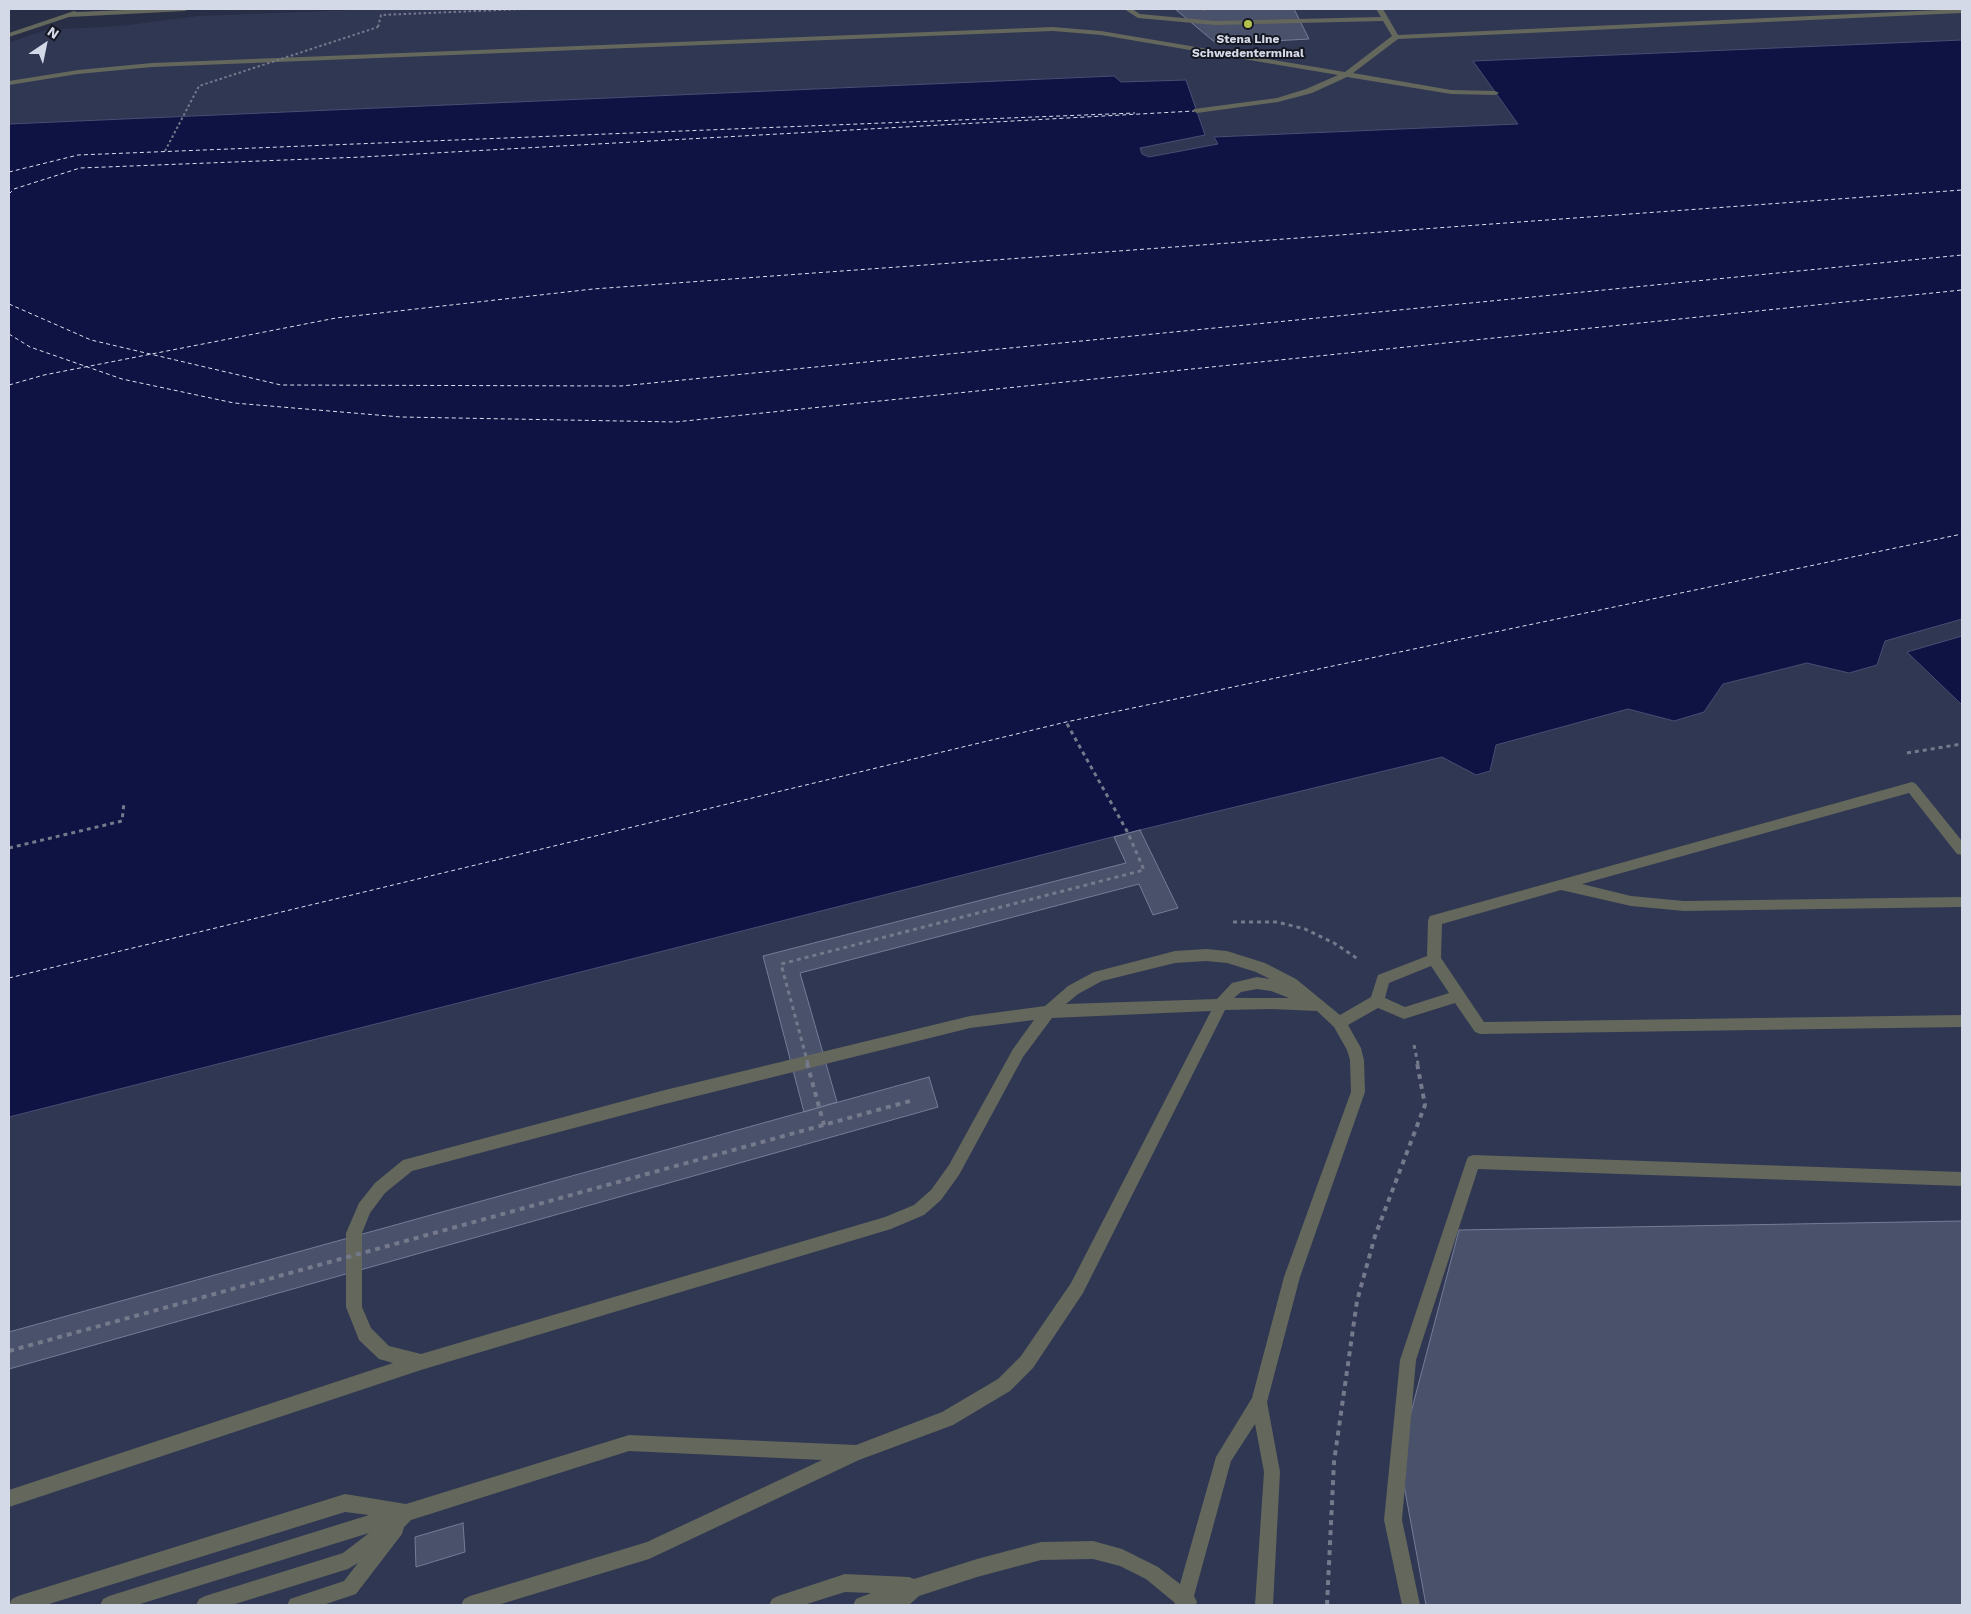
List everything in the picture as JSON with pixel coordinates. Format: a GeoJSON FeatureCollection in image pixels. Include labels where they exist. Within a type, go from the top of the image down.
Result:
{"type":"FeatureCollection","features":[{"type":"Feature","properties":{"kind":"lane"},"geometry":{"type":"LineString","coordinates":[[9,35],[86,9]]}},
{"type":"Feature","properties":{"kind":"lane"},"geometry":{"type":"LineString","coordinates":[[67,15],[185,9]]}},
{"type":"Feature","properties":{"kind":"lane"},"geometry":{"type":"LineString","coordinates":[[1128,9],[1138,16],[1215,23],[1386,19]]}},
{"type":"Feature","properties":{"kind":"lane"},"geometry":{"type":"LineString","coordinates":[[1380,9],[1396,36]]}},
{"type":"Feature","properties":{"kind":"lane"},"geometry":{"type":"LineString","coordinates":[[1197,111],[1278,100],[1309,91],[1347,74],[1396,36],[1962,11]]}},
{"type":"Feature","properties":{"kind":"lane"},"geometry":{"type":"LineString","coordinates":[[9,83],[78,72],[152,65],[1053,29],[1101,33],[1450,92],[1496,93]]}},
{"type":"Feature","properties":{"kind":"lane"},"geometry":{"type":"LineString","coordinates":[[1962,850],[1912,787],[1435,920],[1434,960],[1480,1028],[1962,1021]]}},
{"type":"Feature","properties":{"kind":"lane"},"geometry":{"type":"LineString","coordinates":[[1560,884],[1630,901],[1684,906],[1962,902]]}},
{"type":"Feature","properties":{"kind":"lane"},"geometry":{"type":"LineString","coordinates":[[9,1499],[421,1362],[886,1224],[919,1210],[936,1195],[954,1170],[1018,1053],[1048,1012],[1073,990],[1099,976],[1175,957],[1206,955],[1236,959],[1260,967],[1291,983],[1320,1005],[1339,1023],[1354,1048],[1357,1060],[1358,1092],[1292,1277],[1259,1402],[1224,1457],[1186,1603],[1152,1573],[1122,1558],[1094,1550],[1041,1551],[916,1587],[862,1605]]}},
{"type":"Feature","properties":{"kind":"lane"},"geometry":{"type":"LineString","coordinates":[[1339,1023],[1377,1001],[1383,979],[1434,960]]}},
{"type":"Feature","properties":{"kind":"lane"},"geometry":{"type":"LineString","coordinates":[[470,1605],[649,1550],[856,1453],[947,1419],[1004,1385],[1027,1362],[1077,1288],[1220,1006],[1229,993],[1237,987],[1257,983],[1282,988],[1320,1005]]}},
{"type":"Feature","properties":{"kind":"lane"},"geometry":{"type":"LineString","coordinates":[[1377,1001],[1404,1013],[1458,996]]}},
{"type":"Feature","properties":{"kind":"lane"},"geometry":{"type":"LineString","coordinates":[[421,1362],[385,1353],[365,1334],[354,1307],[354,1233],[364,1208],[380,1188],[408,1165],[849,1050],[970,1022],[1048,1012],[1129,1007],[1220,1006],[1271,1003],[1320,1005]]}},
{"type":"Feature","properties":{"kind":"lane"},"geometry":{"type":"LineString","coordinates":[[1411,1605],[1393,1520],[1408,1360],[1473,1162],[1962,1178]]}},
{"type":"Feature","properties":{"kind":"lane"},"geometry":{"type":"LineString","coordinates":[[1259,1402],[1272,1472],[1264,1605]]}},
{"type":"Feature","properties":{"kind":"lane"},"geometry":{"type":"LineString","coordinates":[[110,1605],[629,1443],[856,1453]]}},
{"type":"Feature","properties":{"kind":"lane"},"geometry":{"type":"LineString","coordinates":[[18,1605],[345,1503],[409,1512]]}},
{"type":"Feature","properties":{"kind":"lane"},"geometry":{"type":"LineString","coordinates":[[205,1605],[348,1560],[409,1512]]}},
{"type":"Feature","properties":{"kind":"lane"},"geometry":{"type":"LineString","coordinates":[[296,1605],[350,1588],[409,1512]]}},
{"type":"Feature","properties":{"kind":"lane"},"geometry":{"type":"LineString","coordinates":[[778,1605],[845,1583],[916,1587]]}},
{"type":"Feature","properties":{"kind":"lane"},"geometry":{"type":"LineString","coordinates":[[896,1605],[916,1587]]}},
{"type":"Feature","properties":{"kind":"path"},"geometry":{"type":"LineString","coordinates":[[165,151],[199,86],[378,27],[381,14],[524,9]]}},
{"type":"Feature","properties":{"kind":"path"},"geometry":{"type":"LineString","coordinates":[[824,1125],[781,964],[1144,870],[1128,833],[1066,722]]}},
{"type":"Feature","properties":{"kind":"path"},"geometry":{"type":"LineString","coordinates":[[1902,754],[1962,744]]}},
{"type":"Feature","properties":{"kind":"path"},"geometry":{"type":"LineString","coordinates":[[9,848],[122,821],[124,804]]}},
{"type":"Feature","properties":{"kind":"path"},"geometry":{"type":"LineString","coordinates":[[9,1351],[910,1101]]}},
{"type":"Feature","properties":{"kind":"shaded area"},"geometry":{"type":"Polygon","coordinates":[[[383,9],[1962,9],[1962,40],[1474,61],[1519,124],[1215,137],[1219,144],[1149,157],[1142,154],[1139,148],[1204,133],[1185,80],[1121,82],[1114,76],[9,124],[9,43],[45,30],[120,26],[198,16],[383,9]]]}},
{"type":"Feature","properties":{"kind":"shaded area"},"geometry":{"type":"Polygon","coordinates":[[[1962,40],[1962,619],[1885,641],[1877,665],[1849,673],[1807,663],[1723,684],[1704,712],[1674,721],[1628,709],[1496,745],[1490,771],[1476,775],[1442,757],[1140,830],[9,1117],[9,124],[1114,76],[1121,82],[1186,80],[1205,135],[1140,148],[1142,154],[1149,157],[1218,144],[1214,137],[1518,124],[1473,61],[1962,40]]]}},
{"type":"Feature","properties":{"kind":"shaded area"},"geometry":{"type":"Polygon","coordinates":[[[1962,619],[1962,636],[1908,652],[1962,705],[1962,1605],[9,1605],[9,1117],[1140,830],[1442,757],[1476,775],[1489,771],[1496,745],[1629,709],[1675,721],[1704,712],[1723,684],[1807,663],[1850,673],[1877,665],[1885,641],[1962,619]]]}},
{"type":"Feature","properties":{"kind":"shaded area"},"geometry":{"type":"Polygon","coordinates":[[[1962,636],[1962,705],[1907,652],[1962,636]]]}},
{"type":"Feature","properties":{"kind":"building","name":"Stena Line Schwedenterminal"},"geometry":{"type":"Polygon","coordinates":[[[1175,9],[1294,9],[1309,39],[1217,44],[1175,9]]]}},
{"type":"Feature","properties":{"kind":"building"},"geometry":{"type":"Polygon","coordinates":[[[1140,830],[1178,908],[1153,915],[1139,884],[800,973],[837,1102],[804,1112],[763,956],[1126,863],[1114,837],[1140,830]]]}},
{"type":"Feature","properties":{"kind":"building"},"geometry":{"type":"Polygon","coordinates":[[[929,1077],[938,1107],[9,1369],[9,1332],[929,1077]]]}},
{"type":"Feature","properties":{"kind":"building"},"geometry":{"type":"Polygon","coordinates":[[[1962,1221],[1962,1605],[1426,1605],[1399,1458],[1459,1230],[1962,1221]]]}},
{"type":"Feature","properties":{"kind":"building"},"geometry":{"type":"Polygon","coordinates":[[[463,1523],[465,1552],[416,1567],[415,1537],[463,1523]]]}},
{"type":"Feature","properties":{"kind":"ferry route"},"geometry":{"type":"LineString","coordinates":[[9,194],[14,189],[80,168],[362,157],[1194,111]]}},
{"type":"Feature","properties":{"kind":"ferry route"},"geometry":{"type":"LineString","coordinates":[[9,172],[78,155],[1135,113]]}},
{"type":"Feature","properties":{"kind":"ferry route"},"geometry":{"type":"LineString","coordinates":[[151,354],[336,318],[593,289],[1962,190]]}},
{"type":"Feature","properties":{"kind":"ferry route"},"geometry":{"type":"LineString","coordinates":[[151,354],[281,385],[621,386],[1962,255]]}},
{"type":"Feature","properties":{"kind":"ferry route"},"geometry":{"type":"LineString","coordinates":[[87,367],[122,379],[234,403],[401,417],[675,422],[1962,290]]}},
{"type":"Feature","properties":{"kind":"ferry route"},"geometry":{"type":"LineString","coordinates":[[9,304],[91,340],[151,354]]}},
{"type":"Feature","properties":{"kind":"ferry route"},"geometry":{"type":"LineString","coordinates":[[9,334],[30,347],[87,367]]}},
{"type":"Feature","properties":{"kind":"ferry route"},"geometry":{"type":"LineString","coordinates":[[87,367],[151,354]]}},
{"type":"Feature","properties":{"kind":"ferry route"},"geometry":{"type":"LineString","coordinates":[[9,385],[44,375],[87,367]]}},
{"type":"Feature","properties":{"kind":"ferry route"},"geometry":{"type":"LineString","coordinates":[[9,978],[1066,722],[1962,534]]}},
{"type":"Feature","properties":{"kind":"place","name":"Stena Line Schwedenterminal"},"geometry":{"type":"Point","coordinates":[1248,24]}}]}
